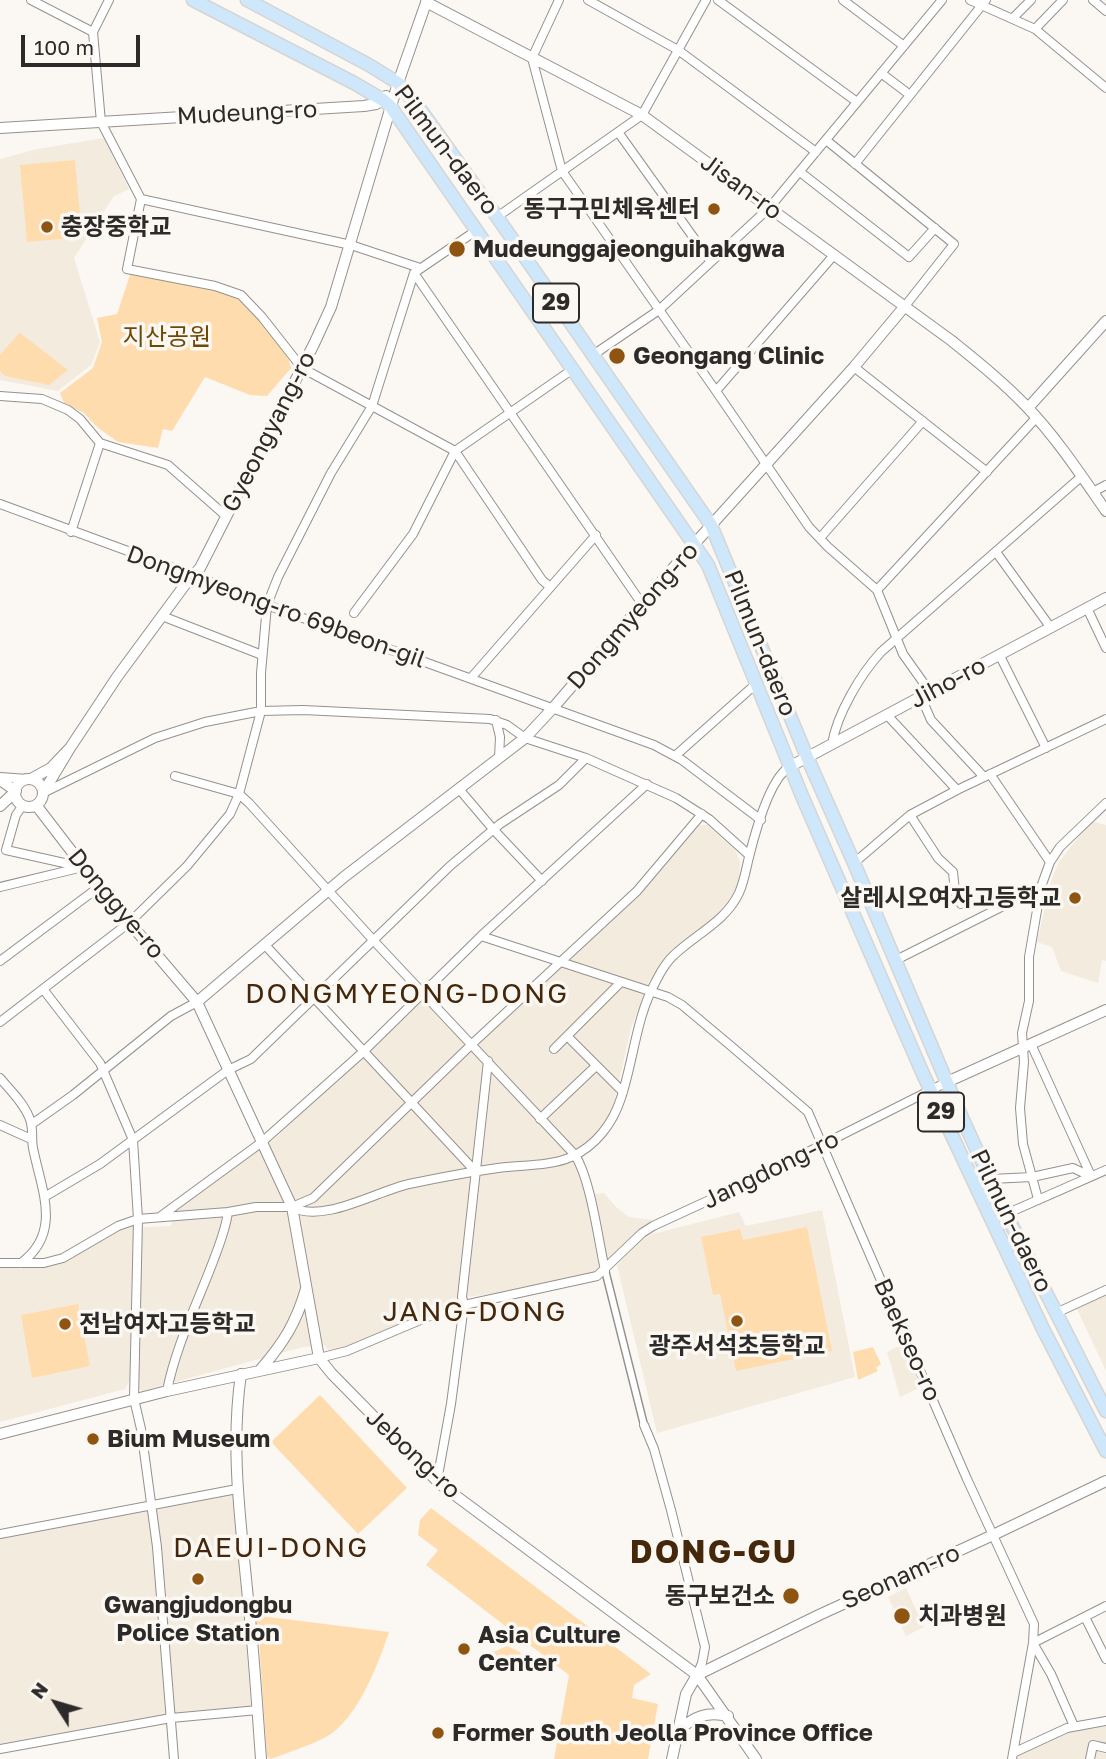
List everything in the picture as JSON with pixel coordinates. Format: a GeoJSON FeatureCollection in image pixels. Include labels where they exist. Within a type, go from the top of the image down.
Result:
{"type":"FeatureCollection","features":[{"type":"Feature","properties":{"kind":"main road","name":"Pilmun-daero"},"geometry":{"type":"LineString","coordinates":[[193,0],[387,103],[708,565],[789,766],[931,1090],[1043,1329],[1106,1451]]}},
{"type":"Feature","properties":{"kind":"main road","name":"Pilmun-daero"},"geometry":{"type":"LineString","coordinates":[[247,0],[377,69],[398,83],[420,109],[497,217],[711,525],[807,757],[947,1082],[1006,1214],[1106,1411]]}},
{"type":"Feature","properties":{"kind":"street"},"geometry":{"type":"LineString","coordinates":[[31,0],[93,32]]}},
{"type":"Feature","properties":{"kind":"street"},"geometry":{"type":"LineString","coordinates":[[109,0],[93,32],[101,122],[141,200],[127,270],[215,286],[241,295],[302,368],[455,451],[542,580],[549,586]]}},
{"type":"Feature","properties":{"kind":"street"},"geometry":{"type":"LineString","coordinates":[[559,0],[532,58],[562,171],[809,527],[877,590],[903,654],[925,694],[931,720],[987,776],[1050,862]]}},
{"type":"Feature","properties":{"kind":"street"},"geometry":{"type":"LineString","coordinates":[[588,0],[678,50],[816,152]]}},
{"type":"Feature","properties":{"kind":"street"},"geometry":{"type":"LineString","coordinates":[[497,217],[642,115],[706,0]]}},
{"type":"Feature","properties":{"kind":"street"},"geometry":{"type":"LineString","coordinates":[[718,0],[857,103]]}},
{"type":"Feature","properties":{"kind":"street"},"geometry":{"type":"LineString","coordinates":[[842,0],[904,46]]}},
{"type":"Feature","properties":{"kind":"street"},"geometry":{"type":"LineString","coordinates":[[593,355],[659,310],[770,207],[942,0]]}},
{"type":"Feature","properties":{"kind":"street"},"geometry":{"type":"LineString","coordinates":[[970,0],[984,2],[1035,29],[1106,88]]}},
{"type":"Feature","properties":{"kind":"street"},"geometry":{"type":"LineString","coordinates":[[1013,18],[1031,0]]}},
{"type":"Feature","properties":{"kind":"street"},"geometry":{"type":"LineString","coordinates":[[1035,29],[1063,0]]}},
{"type":"Feature","properties":{"kind":"street"},"geometry":{"type":"LineString","coordinates":[[1093,0],[1106,11]]}},
{"type":"Feature","properties":{"kind":"street"},"geometry":{"type":"LineString","coordinates":[[398,83],[425,1]]}},
{"type":"Feature","properties":{"kind":"street","name":"Jisan-ro"},"geometry":{"type":"LineString","coordinates":[[425,1],[642,115],[905,306],[988,370],[1028,408],[1106,511]]}},
{"type":"Feature","properties":{"kind":"street"},"geometry":{"type":"LineString","coordinates":[[855,164],[984,2]]}},
{"type":"Feature","properties":{"kind":"street"},"geometry":{"type":"LineString","coordinates":[[881,73],[911,94]]}},
{"type":"Feature","properties":{"kind":"street","name":"Gyeongyang-ro"},"geometry":{"type":"LineString","coordinates":[[43,793],[100,701],[200,568],[302,368],[331,307],[351,245],[387,103],[398,83]]}},
{"type":"Feature","properties":{"kind":"street","name":"Mudeung-ro"},"geometry":{"type":"LineString","coordinates":[[0,128],[387,103]]}},
{"type":"Feature","properties":{"kind":"street"},"geometry":{"type":"LineString","coordinates":[[618,132],[711,262]]}},
{"type":"Feature","properties":{"kind":"street"},"geometry":{"type":"LineString","coordinates":[[826,140],[954,244],[905,306]]}},
{"type":"Feature","properties":{"kind":"street","name":"Jisan-ro"},"geometry":{"type":"LineString","coordinates":[[800,172],[909,257],[934,228]]}},
{"type":"Feature","properties":{"kind":"street"},"geometry":{"type":"LineString","coordinates":[[141,200],[351,245],[417,271],[642,604]]}},
{"type":"Feature","properties":{"kind":"street"},"geometry":{"type":"LineString","coordinates":[[0,1023],[130,922],[213,837],[230,814],[239,794],[261,711],[267,605],[299,533],[372,405],[417,271],[477,230]]}},
{"type":"Feature","properties":{"kind":"street"},"geometry":{"type":"LineString","coordinates":[[716,390],[834,256]]}},
{"type":"Feature","properties":{"kind":"street","name":"Dongmyeong-ro"},"geometry":{"type":"LineString","coordinates":[[197,1002],[385,845],[525,738],[905,306]]}},
{"type":"Feature","properties":{"kind":"street"},"geometry":{"type":"LineString","coordinates":[[1028,408],[1106,321]]}},
{"type":"Feature","properties":{"kind":"street"},"geometry":{"type":"LineString","coordinates":[[854,367],[987,472]]}},
{"type":"Feature","properties":{"kind":"street"},"geometry":{"type":"LineString","coordinates":[[354,613],[413,534],[455,451],[573,369]]}},
{"type":"Feature","properties":{"kind":"street"},"geometry":{"type":"LineString","coordinates":[[0,396],[42,399],[59,405],[80,419],[100,443],[168,465],[226,516]]}},
{"type":"Feature","properties":{"kind":"street"},"geometry":{"type":"LineString","coordinates":[[877,590],[1036,418]]}},
{"type":"Feature","properties":{"kind":"street"},"geometry":{"type":"LineString","coordinates":[[820,538],[923,421]]}},
{"type":"Feature","properties":{"kind":"street"},"geometry":{"type":"LineString","coordinates":[[71,532],[100,443]]}},
{"type":"Feature","properties":{"kind":"street"},"geometry":{"type":"LineString","coordinates":[[832,744],[836,725],[870,665],[1082,476]]}},
{"type":"Feature","properties":{"kind":"street"},"geometry":{"type":"LineString","coordinates":[[1093,492],[1106,485]]}},
{"type":"Feature","properties":{"kind":"street","name":"Dongmyeong-ro 69beon-gil"},"geometry":{"type":"LineString","coordinates":[[0,504],[267,605],[618,731],[675,756],[761,820]]}},
{"type":"Feature","properties":{"kind":"street"},"geometry":{"type":"LineString","coordinates":[[471,678],[549,586],[596,536]]}},
{"type":"Feature","properties":{"kind":"street"},"geometry":{"type":"LineString","coordinates":[[996,552],[1051,628]]}},
{"type":"Feature","properties":{"kind":"street","name":"Jiho-ro"},"geometry":{"type":"LineString","coordinates":[[789,766],[1106,598]]}},
{"type":"Feature","properties":{"kind":"street"},"geometry":{"type":"LineString","coordinates":[[1087,608],[1106,648]]}},
{"type":"Feature","properties":{"kind":"street"},"geometry":{"type":"LineString","coordinates":[[162,616],[263,650]]}},
{"type":"Feature","properties":{"kind":"street"},"geometry":{"type":"LineString","coordinates":[[1000,656],[1046,748]]}},
{"type":"Feature","properties":{"kind":"street","name":"Pilmun-daero"},"geometry":{"type":"LineString","coordinates":[[675,756],[757,683]]}},
{"type":"Feature","properties":{"kind":"street"},"geometry":{"type":"LineString","coordinates":[[43,793],[155,738],[205,722],[261,711],[303,710],[496,720],[525,738],[586,758],[647,784],[702,814],[749,855]]}},
{"type":"Feature","properties":{"kind":"street"},"geometry":{"type":"LineString","coordinates":[[887,715],[957,790]]}},
{"type":"Feature","properties":{"kind":"street"},"geometry":{"type":"LineString","coordinates":[[854,863],[910,815],[1106,719]]}},
{"type":"Feature","properties":{"kind":"street"},"geometry":{"type":"LineString","coordinates":[[496,720],[500,737],[499,758]]}},
{"type":"Feature","properties":{"kind":"street"},"geometry":{"type":"LineString","coordinates":[[23,805],[17,799],[18,784],[51,768],[71,748]]}},
{"type":"Feature","properties":{"kind":"street"},"geometry":{"type":"LineString","coordinates":[[46,1196],[100,1164],[228,1070],[251,1059],[450,866],[494,829],[559,785],[586,758]]}},
{"type":"Feature","properties":{"kind":"street"},"geometry":{"type":"LineString","coordinates":[[292,1207],[303,1212],[317,1212],[403,1185],[475,1171],[563,1161],[601,1134],[612,1121],[623,1093],[639,1024],[650,991],[673,956],[720,919],[733,904],[740,892],[749,855],[776,781],[789,766]]}},
{"type":"Feature","properties":{"kind":"street"},"geometry":{"type":"LineString","coordinates":[[175,776],[239,794],[581,1164],[644,1425],[654,1449],[671,1510],[705,1647],[702,1663],[686,1694],[672,1759]]}},
{"type":"Feature","properties":{"kind":"street"},"geometry":{"type":"LineString","coordinates":[[0,778],[30,779],[41,785],[43,793],[41,800],[31,807],[23,805],[0,808]]}},
{"type":"Feature","properties":{"kind":"street"},"geometry":{"type":"LineString","coordinates":[[0,778],[16,791]]}},
{"type":"Feature","properties":{"kind":"street"},"geometry":{"type":"LineString","coordinates":[[160,1217],[262,1142],[363,1052],[481,936],[647,784]]}},
{"type":"Feature","properties":{"kind":"street"},"geometry":{"type":"LineString","coordinates":[[459,789],[542,881]]}},
{"type":"Feature","properties":{"kind":"street"},"geometry":{"type":"LineString","coordinates":[[0,808],[16,791]]}},
{"type":"Feature","properties":{"kind":"street"},"geometry":{"type":"LineString","coordinates":[[1038,1199],[1023,1144],[1020,1108],[1030,957],[1041,887],[1050,862],[1070,836],[1106,803]]}},
{"type":"Feature","properties":{"kind":"street"},"geometry":{"type":"LineString","coordinates":[[23,805],[16,815],[3,853],[83,867]]}},
{"type":"Feature","properties":{"kind":"street","name":"Donggye-ro"},"geometry":{"type":"LineString","coordinates":[[36,805],[99,887],[197,1002]]}},
{"type":"Feature","properties":{"kind":"street"},"geometry":{"type":"LineString","coordinates":[[0,1263],[44,1263],[63,1258],[118,1226],[138,1219],[228,1212],[256,1207],[292,1207],[313,1198],[471,1044],[646,882],[702,814]]}},
{"type":"Feature","properties":{"kind":"street"},"geometry":{"type":"LineString","coordinates":[[910,815],[938,858],[953,873],[955,892],[961,904]]}},
{"type":"Feature","properties":{"kind":"street"},"geometry":{"type":"LineString","coordinates":[[0,887],[83,867]]}},
{"type":"Feature","properties":{"kind":"street"},"geometry":{"type":"LineString","coordinates":[[0,961],[99,887]]}},
{"type":"Feature","properties":{"kind":"street"},"geometry":{"type":"LineString","coordinates":[[894,961],[1041,887]]}},
{"type":"Feature","properties":{"kind":"street","name":"Baekseo-ro"},"geometry":{"type":"LineString","coordinates":[[481,936],[650,991],[682,1005],[801,1104],[812,1120],[1034,1624],[1013,1756]]}},
{"type":"Feature","properties":{"kind":"street"},"geometry":{"type":"LineString","coordinates":[[265,945],[475,1171]]}},
{"type":"Feature","properties":{"kind":"street"},"geometry":{"type":"LineString","coordinates":[[554,1049],[621,982]]}},
{"type":"Feature","properties":{"kind":"street"},"geometry":{"type":"LineString","coordinates":[[43,989],[104,1070],[133,1140],[138,1219],[134,1399],[141,1429],[151,1504],[174,1759]]}},
{"type":"Feature","properties":{"kind":"street"},"geometry":{"type":"LineString","coordinates":[[0,1434],[167,1391],[319,1358],[292,1207],[197,1002],[171,1016],[32,1124]]}},
{"type":"Feature","properties":{"kind":"street"},"geometry":{"type":"LineString","coordinates":[[947,1082],[1106,1010]]}},
{"type":"Feature","properties":{"kind":"street"},"geometry":{"type":"LineString","coordinates":[[567,1036],[623,1093]]}},
{"type":"Feature","properties":{"kind":"street"},"geometry":{"type":"LineString","coordinates":[[1026,1046],[1090,1176]]}},
{"type":"Feature","properties":{"kind":"street"},"geometry":{"type":"LineString","coordinates":[[437,1481],[451,1404],[464,1305],[462,1297],[488,1061]]}},
{"type":"Feature","properties":{"kind":"street"},"geometry":{"type":"LineString","coordinates":[[540,1119],[596,1066]]}},
{"type":"Feature","properties":{"kind":"street"},"geometry":{"type":"LineString","coordinates":[[0,1078],[23,1106],[32,1124],[31,1139],[46,1196],[47,1217],[44,1231],[31,1256],[21,1263]]}},
{"type":"Feature","properties":{"kind":"street","name":"Jangdong-ro"},"geometry":{"type":"LineString","coordinates":[[319,1358],[347,1351],[437,1313],[464,1305],[597,1276],[642,1233],[947,1082]]}},
{"type":"Feature","properties":{"kind":"street"},"geometry":{"type":"LineString","coordinates":[[0,1125],[31,1139]]}},
{"type":"Feature","properties":{"kind":"street"},"geometry":{"type":"LineString","coordinates":[[991,1180],[1032,1177],[1073,1168],[1090,1176]]}},
{"type":"Feature","properties":{"kind":"street"},"geometry":{"type":"LineString","coordinates":[[1006,1214],[1106,1170]]}},
{"type":"Feature","properties":{"kind":"street"},"geometry":{"type":"LineString","coordinates":[[167,1391],[173,1364],[209,1273],[228,1212]]}},
{"type":"Feature","properties":{"kind":"street"},"geometry":{"type":"LineString","coordinates":[[261,1369],[290,1333],[307,1285]]}},
{"type":"Feature","properties":{"kind":"street"},"geometry":{"type":"LineString","coordinates":[[1056,1313],[1106,1290]]}},
{"type":"Feature","properties":{"kind":"street","name":"Jebong-ro"},"geometry":{"type":"LineString","coordinates":[[319,1358],[437,1481],[697,1675],[756,1759]]}},
{"type":"Feature","properties":{"kind":"street"},"geometry":{"type":"LineString","coordinates":[[241,1374],[237,1489],[261,1759]]}},
{"type":"Feature","properties":{"kind":"street","name":"Seonam-ro"},"geometry":{"type":"LineString","coordinates":[[697,1675],[1106,1481]]}},
{"type":"Feature","properties":{"kind":"street"},"geometry":{"type":"LineString","coordinates":[[0,1534],[237,1489]]}},
{"type":"Feature","properties":{"kind":"street"},"geometry":{"type":"LineString","coordinates":[[1074,1726],[1051,1674],[1033,1643],[1106,1606]]}},
{"type":"Feature","properties":{"kind":"street"},"geometry":{"type":"LineString","coordinates":[[1085,1617],[1106,1659]]}},
{"type":"Feature","properties":{"kind":"street"},"geometry":{"type":"LineString","coordinates":[[0,1749],[171,1718],[258,1710]]}},
{"type":"Feature","properties":{"kind":"street"},"geometry":{"type":"LineString","coordinates":[[677,1731],[700,1715],[716,1713],[728,1716]]}},
{"type":"Feature","properties":{"kind":"street"},"geometry":{"type":"LineString","coordinates":[[1013,1756],[1074,1726],[1106,1721]]}},
{"type":"Feature","properties":{"kind":"street"},"geometry":{"type":"LineString","coordinates":[[1090,1759],[1093,1745],[1106,1748]]}},
{"type":"Feature","properties":{"kind":"shaded area"},"geometry":{"type":"Polygon","coordinates":[[[104,138],[129,189],[114,196],[74,258],[100,342],[91,365],[58,391],[0,380],[0,159],[37,149],[104,138]]]}},
{"type":"Feature","properties":{"kind":"shaded area"},"geometry":{"type":"Polygon","coordinates":[[[1091,821],[1106,825],[1106,961],[1102,960],[1098,983],[1061,971],[1052,947],[1037,942],[1051,881],[1059,862],[1091,821]]]}},
{"type":"Feature","properties":{"kind":"shaded area"},"geometry":{"type":"Polygon","coordinates":[[[699,825],[707,825],[735,850],[740,861],[739,883],[730,901],[720,912],[666,959],[649,981],[631,1028],[613,1108],[605,1124],[581,1147],[591,1195],[604,1193],[629,1217],[653,1220],[595,1273],[519,1290],[468,1297],[347,1347],[330,1351],[324,1345],[303,1347],[142,1391],[138,1388],[144,1227],[171,1226],[173,1212],[273,1140],[420,1000],[424,1000],[472,1049],[642,891],[699,825]]]}},
{"type":"Feature","properties":{"kind":"shaded area","name":"광주서석초등학교"},"geometry":{"type":"Polygon","coordinates":[[[822,1210],[855,1377],[657,1433],[617,1265],[645,1236],[739,1212],[746,1226],[822,1210]]]}},
{"type":"Feature","properties":{"kind":"shaded area","name":"전남여자고등학교"},"geometry":{"type":"Polygon","coordinates":[[[133,1226],[130,1380],[125,1389],[0,1422],[0,1268],[42,1267],[69,1260],[118,1229],[133,1226]]]}},
{"type":"Feature","properties":{"kind":"shaded area"},"geometry":{"type":"Polygon","coordinates":[[[1106,1293],[1106,1371],[1076,1307],[1106,1293]]]}},
{"type":"Feature","properties":{"kind":"shaded area"},"geometry":{"type":"Polygon","coordinates":[[[903,1344],[920,1382],[917,1389],[900,1397],[887,1352],[903,1344]]]}},
{"type":"Feature","properties":{"kind":"shaded area"},"geometry":{"type":"Polygon","coordinates":[[[235,1493],[251,1706],[163,1715],[0,1745],[0,1537],[235,1493]]]}},
{"type":"Feature","properties":{"kind":"shaded area"},"geometry":{"type":"Polygon","coordinates":[[[906,1588],[924,1627],[906,1636],[888,1597],[906,1588]]]}},
{"type":"Feature","properties":{"kind":"shaded area"},"geometry":{"type":"Polygon","coordinates":[[[1106,1725],[1106,1759],[1016,1759],[1017,1754],[1065,1731],[1106,1725]]]}},
{"type":"Feature","properties":{"kind":"green space"},"geometry":{"type":"Polygon","coordinates":[[[75,160],[82,237],[27,242],[20,165],[75,160]]]}},
{"type":"Feature","properties":{"kind":"green space","name":"지산공원"},"geometry":{"type":"Polygon","coordinates":[[[130,275],[193,284],[240,300],[250,307],[266,326],[289,360],[291,368],[267,396],[250,395],[205,377],[172,431],[163,429],[158,448],[118,442],[97,427],[84,413],[64,403],[60,393],[93,368],[102,342],[97,318],[117,314],[130,275]]]}},
{"type":"Feature","properties":{"kind":"green space"},"geometry":{"type":"Polygon","coordinates":[[[19,333],[68,370],[49,385],[5,376],[0,371],[0,355],[19,333]]]}},
{"type":"Feature","properties":{"kind":"green space"},"geometry":{"type":"Polygon","coordinates":[[[807,1227],[832,1351],[736,1371],[720,1294],[713,1295],[701,1237],[740,1229],[743,1240],[807,1227]]]}},
{"type":"Feature","properties":{"kind":"green space"},"geometry":{"type":"Polygon","coordinates":[[[78,1304],[90,1366],[32,1378],[21,1315],[78,1304]]]}},
{"type":"Feature","properties":{"kind":"green space"},"geometry":{"type":"Polygon","coordinates":[[[873,1347],[881,1364],[876,1368],[878,1371],[858,1380],[853,1352],[873,1347]]]}},
{"type":"Feature","properties":{"kind":"green space"},"geometry":{"type":"Polygon","coordinates":[[[320,1395],[407,1488],[358,1534],[271,1442],[320,1395]]]}},
{"type":"Feature","properties":{"kind":"green space"},"geometry":{"type":"Polygon","coordinates":[[[431,1508],[651,1674],[634,1685],[632,1698],[658,1704],[648,1759],[554,1759],[569,1675],[426,1565],[438,1550],[418,1535],[420,1520],[431,1508]]]}},
{"type":"Feature","properties":{"kind":"green space"},"geometry":{"type":"Polygon","coordinates":[[[253,1615],[389,1632],[357,1705],[337,1729],[326,1737],[271,1759],[267,1757],[259,1640],[253,1615]]]}},
{"type":"Feature","properties":{"kind":"green space"},"geometry":{"type":"Polygon","coordinates":[[[507,1646],[520,1652],[520,1672],[507,1668],[501,1658],[487,1655],[507,1646]]]}},
{"type":"Feature","properties":{"kind":"place","name":"동구구민체육센터"},"geometry":{"type":"Point","coordinates":[714,209]}},
{"type":"Feature","properties":{"kind":"place","name":"충장중학교"},"geometry":{"type":"Point","coordinates":[47,227]}},
{"type":"Feature","properties":{"kind":"place","name":"Mudeunggajeonguihakgwa"},"geometry":{"type":"Point","coordinates":[457,249]}},
{"type":"Feature","properties":{"kind":"place","name":"Geongang Clinic"},"geometry":{"type":"Point","coordinates":[617,356]}},
{"type":"Feature","properties":{"kind":"place","name":"살레시오여자고등학교"},"geometry":{"type":"Point","coordinates":[1075,898]}},
{"type":"Feature","properties":{"kind":"place","name":"광주서석초등학교"},"geometry":{"type":"Point","coordinates":[737,1321]}},
{"type":"Feature","properties":{"kind":"place","name":"전남여자고등학교"},"geometry":{"type":"Point","coordinates":[65,1324]}},
{"type":"Feature","properties":{"kind":"place","name":"Bium Museum"},"geometry":{"type":"Point","coordinates":[93,1439]}},
{"type":"Feature","properties":{"kind":"place","name":"Gwangjudongbu Police Station"},"geometry":{"type":"Point","coordinates":[198,1579]}},
{"type":"Feature","properties":{"kind":"place","name":"동구보건소"},"geometry":{"type":"Point","coordinates":[791,1596]}},
{"type":"Feature","properties":{"kind":"place","name":"치과병원"},"geometry":{"type":"Point","coordinates":[902,1616]}},
{"type":"Feature","properties":{"kind":"place","name":"Asia Culture Center"},"geometry":{"type":"Point","coordinates":[464,1649]}},
{"type":"Feature","properties":{"kind":"place","name":"Former South Jeolla Province Office"},"geometry":{"type":"Point","coordinates":[438,1733]}},
{"type":"Feature","properties":{"kind":"district","name":"DONGMYEONG-DONG"},"geometry":{"type":"Point","coordinates":[407,994]}},
{"type":"Feature","properties":{"kind":"district","name":"JANG-DONG"},"geometry":{"type":"Point","coordinates":[475,1312]}},
{"type":"Feature","properties":{"kind":"district","name":"DAEUI-DONG"},"geometry":{"type":"Point","coordinates":[271,1548]}},
{"type":"Feature","properties":{"kind":"district","name":"DONG-GU"},"geometry":{"type":"Point","coordinates":[714,1553]}}]}
